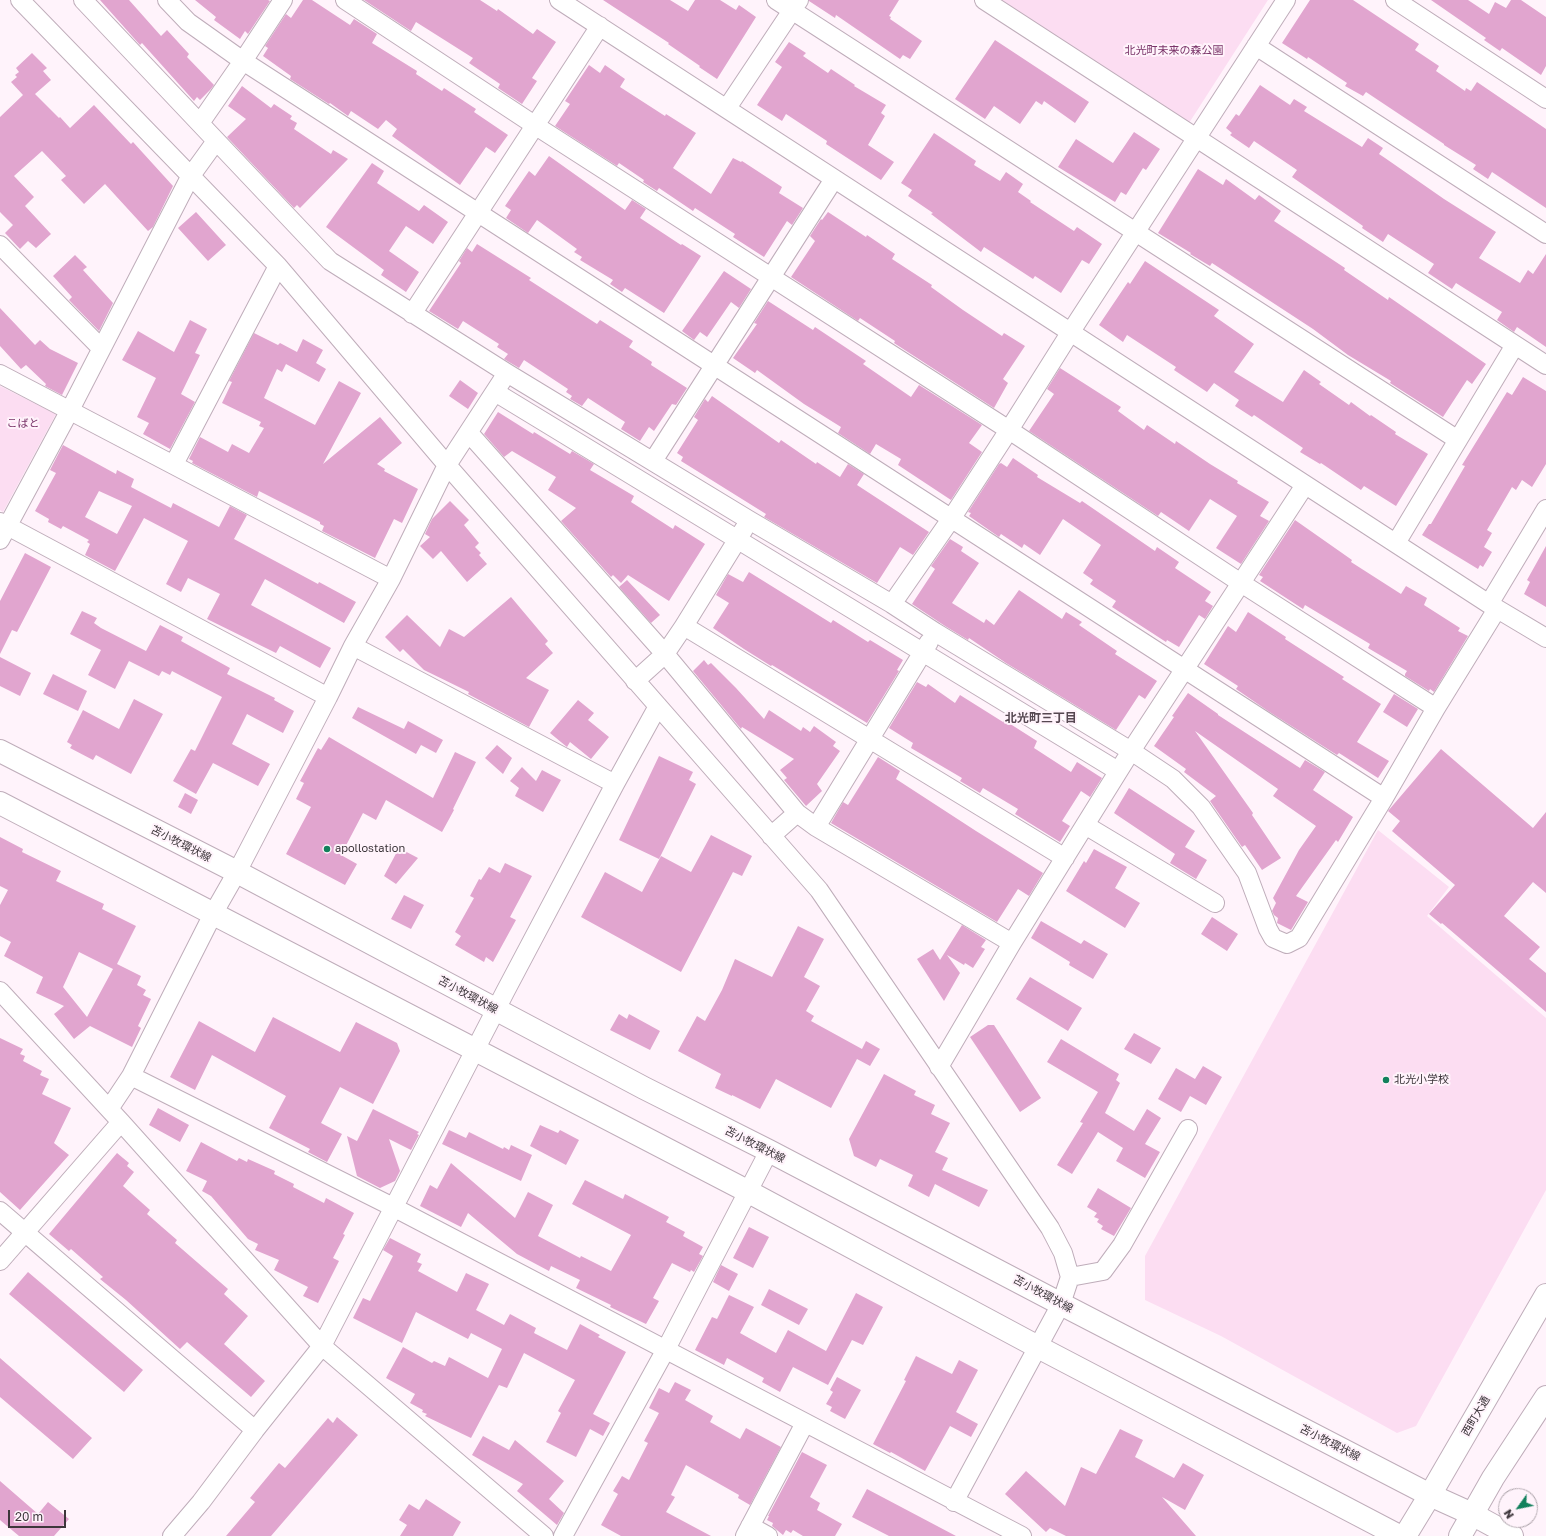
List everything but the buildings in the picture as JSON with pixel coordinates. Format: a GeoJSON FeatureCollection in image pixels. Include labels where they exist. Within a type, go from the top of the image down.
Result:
{"type":"FeatureCollection","features":[{"type":"Feature","properties":{"kind":"main road","name":"苫小牧環状線"},"geometry":{"type":"LineString","coordinates":[[0,751],[237,872],[644,1088],[769,1151],[1061,1304],[1430,1495],[1472,1514],[1512,1536]]}},
{"type":"Feature","properties":{"kind":"main road"},"geometry":{"type":"LineString","coordinates":[[0,803],[747,1191],[1038,1347],[1399,1536]]}},
{"type":"Feature","properties":{"kind":"main road","name":"西町大通"},"geometry":{"type":"LineString","coordinates":[[1405,1536],[1546,1296]]}},
{"type":"Feature","properties":{"kind":"main road"},"geometry":{"type":"LineString","coordinates":[[1460,1536],[1493,1478],[1546,1397]]}},
{"type":"Feature","properties":{"kind":"street"},"geometry":{"type":"LineString","coordinates":[[20,0],[190,177],[278,266],[635,681],[819,890],[1050,1228],[1063,1253],[1070,1277],[1061,1304],[954,1502]]}},
{"type":"Feature","properties":{"kind":"street"},"geometry":{"type":"LineString","coordinates":[[83,0],[330,261],[507,373],[749,520],[892,604],[935,632],[1131,751],[1173,779],[1200,807],[1247,872],[1268,929],[1273,938],[1287,944],[1299,938],[1384,798],[1493,607],[1546,509]]}},
{"type":"Feature","properties":{"kind":"street"},"geometry":{"type":"LineString","coordinates":[[167,0],[188,22],[244,61],[1384,798]]}},
{"type":"Feature","properties":{"kind":"street"},"geometry":{"type":"LineString","coordinates":[[200,122],[244,61],[283,0]]}},
{"type":"Feature","properties":{"kind":"street"},"geometry":{"type":"LineString","coordinates":[[345,0],[536,126],[1009,430],[1241,583],[1436,708]]}},
{"type":"Feature","properties":{"kind":"street"},"geometry":{"type":"LineString","coordinates":[[559,0],[1493,607],[1546,638]]}},
{"type":"Feature","properties":{"kind":"street"},"geometry":{"type":"LineString","coordinates":[[776,0],[796,5],[1136,232],[1458,440]]}},
{"type":"Feature","properties":{"kind":"street"},"geometry":{"type":"LineString","coordinates":[[984,0],[1546,365]]}},
{"type":"Feature","properties":{"kind":"street"},"geometry":{"type":"LineString","coordinates":[[892,604],[951,519],[1286,0]]}},
{"type":"Feature","properties":{"kind":"street"},"geometry":{"type":"LineString","coordinates":[[1395,0],[1546,99]]}},
{"type":"Feature","properties":{"kind":"street"},"geometry":{"type":"LineString","coordinates":[[727,108],[796,5]]}},
{"type":"Feature","properties":{"kind":"street"},"geometry":{"type":"LineString","coordinates":[[412,314],[600,26]]}},
{"type":"Feature","properties":{"kind":"street"},"geometry":{"type":"LineString","coordinates":[[1256,46],[1546,234]]}},
{"type":"Feature","properties":{"kind":"street"},"geometry":{"type":"LineString","coordinates":[[216,141],[190,177],[100,348],[70,410],[2,529],[328,697]]}},
{"type":"Feature","properties":{"kind":"street"},"geometry":{"type":"LineString","coordinates":[[653,461],[834,179]]}},
{"type":"Feature","properties":{"kind":"street"},"geometry":{"type":"LineString","coordinates":[[0,245],[100,348]]}},
{"type":"Feature","properties":{"kind":"street"},"geometry":{"type":"LineString","coordinates":[[174,464],[278,266]]}},
{"type":"Feature","properties":{"kind":"street"},"geometry":{"type":"LineString","coordinates":[[1396,544],[1515,345]]}},
{"type":"Feature","properties":{"kind":"street"},"geometry":{"type":"LineString","coordinates":[[0,1261],[25,1232],[115,1115],[132,1076],[213,914],[237,872],[353,646],[392,579],[448,465],[507,373]]}},
{"type":"Feature","properties":{"kind":"street"},"geometry":{"type":"LineString","coordinates":[[0,374],[392,579]]}},
{"type":"Feature","properties":{"kind":"street"},"geometry":{"type":"LineString","coordinates":[[495,392],[1118,771]]}},
{"type":"Feature","properties":{"kind":"street"},"geometry":{"type":"LineString","coordinates":[[469,432],[665,654],[797,813],[816,827],[1012,943]]}},
{"type":"Feature","properties":{"kind":"street"},"geometry":{"type":"LineString","coordinates":[[939,1067],[1012,943],[1118,771],[1305,485]]}},
{"type":"Feature","properties":{"kind":"street"},"geometry":{"type":"LineString","coordinates":[[635,681],[665,654],[684,626],[749,520]]}},
{"type":"Feature","properties":{"kind":"street"},"geometry":{"type":"LineString","coordinates":[[684,626],[1065,858]]}},
{"type":"Feature","properties":{"kind":"street"},"geometry":{"type":"LineString","coordinates":[[816,827],[935,632]]}},
{"type":"Feature","properties":{"kind":"street"},"geometry":{"type":"LineString","coordinates":[[353,646],[614,784]]}},
{"type":"Feature","properties":{"kind":"street"},"geometry":{"type":"LineString","coordinates":[[172,1536],[201,1502],[255,1430],[322,1346],[614,784],[658,706]]}},
{"type":"Feature","properties":{"kind":"street"},"geometry":{"type":"LineString","coordinates":[[771,836],[797,813]]}},
{"type":"Feature","properties":{"kind":"street"},"geometry":{"type":"LineString","coordinates":[[1085,825],[1215,903]]}},
{"type":"Feature","properties":{"kind":"street"},"geometry":{"type":"LineString","coordinates":[[0,991],[115,1115],[322,1346],[544,1536]]}},
{"type":"Feature","properties":{"kind":"street"},"geometry":{"type":"LineString","coordinates":[[132,1076],[393,1207],[954,1502],[1022,1536]]}},
{"type":"Feature","properties":{"kind":"street"},"geometry":{"type":"LineString","coordinates":[[1070,1277],[1103,1271],[1122,1245],[1188,1129]]}},
{"type":"Feature","properties":{"kind":"street"},"geometry":{"type":"LineString","coordinates":[[564,1536],[665,1350],[769,1151]]}},
{"type":"Feature","properties":{"kind":"street"},"geometry":{"type":"LineString","coordinates":[[0,1211],[255,1430]]}},
{"type":"Feature","properties":{"kind":"street"},"geometry":{"type":"LineString","coordinates":[[768,1536],[748,1531],[804,1423]]}},
{"type":"Feature","properties":{"kind":"green space","name":"北光町未来の森公園"},"geometry":{"type":"Polygon","coordinates":[[[1001,0],[1268,0],[1189,123],[1001,0]]]}},
{"type":"Feature","properties":{"kind":"green space","name":"こばと"},"geometry":{"type":"Polygon","coordinates":[[[0,386],[56,414],[3,512],[0,510],[0,386]]]}},
{"type":"Feature","properties":{"kind":"green space","name":"北光小学校"},"geometry":{"type":"Polygon","coordinates":[[[1378,830],[1449,887],[1427,916],[1546,1018],[1546,1190],[1416,1426],[1397,1433],[1221,1336],[1145,1300],[1145,1256],[1378,830]]]}},
{"type":"Feature","properties":{"kind":"place","name":"apollostation"},"geometry":{"type":"Point","coordinates":[327,849]}},
{"type":"Feature","properties":{"kind":"place","name":"北光小学校"},"geometry":{"type":"Point","coordinates":[1386,1080]}},
{"type":"Feature","properties":{"kind":"district","name":"北光町三丁目"},"geometry":{"type":"Point","coordinates":[1041,718]}}]}
